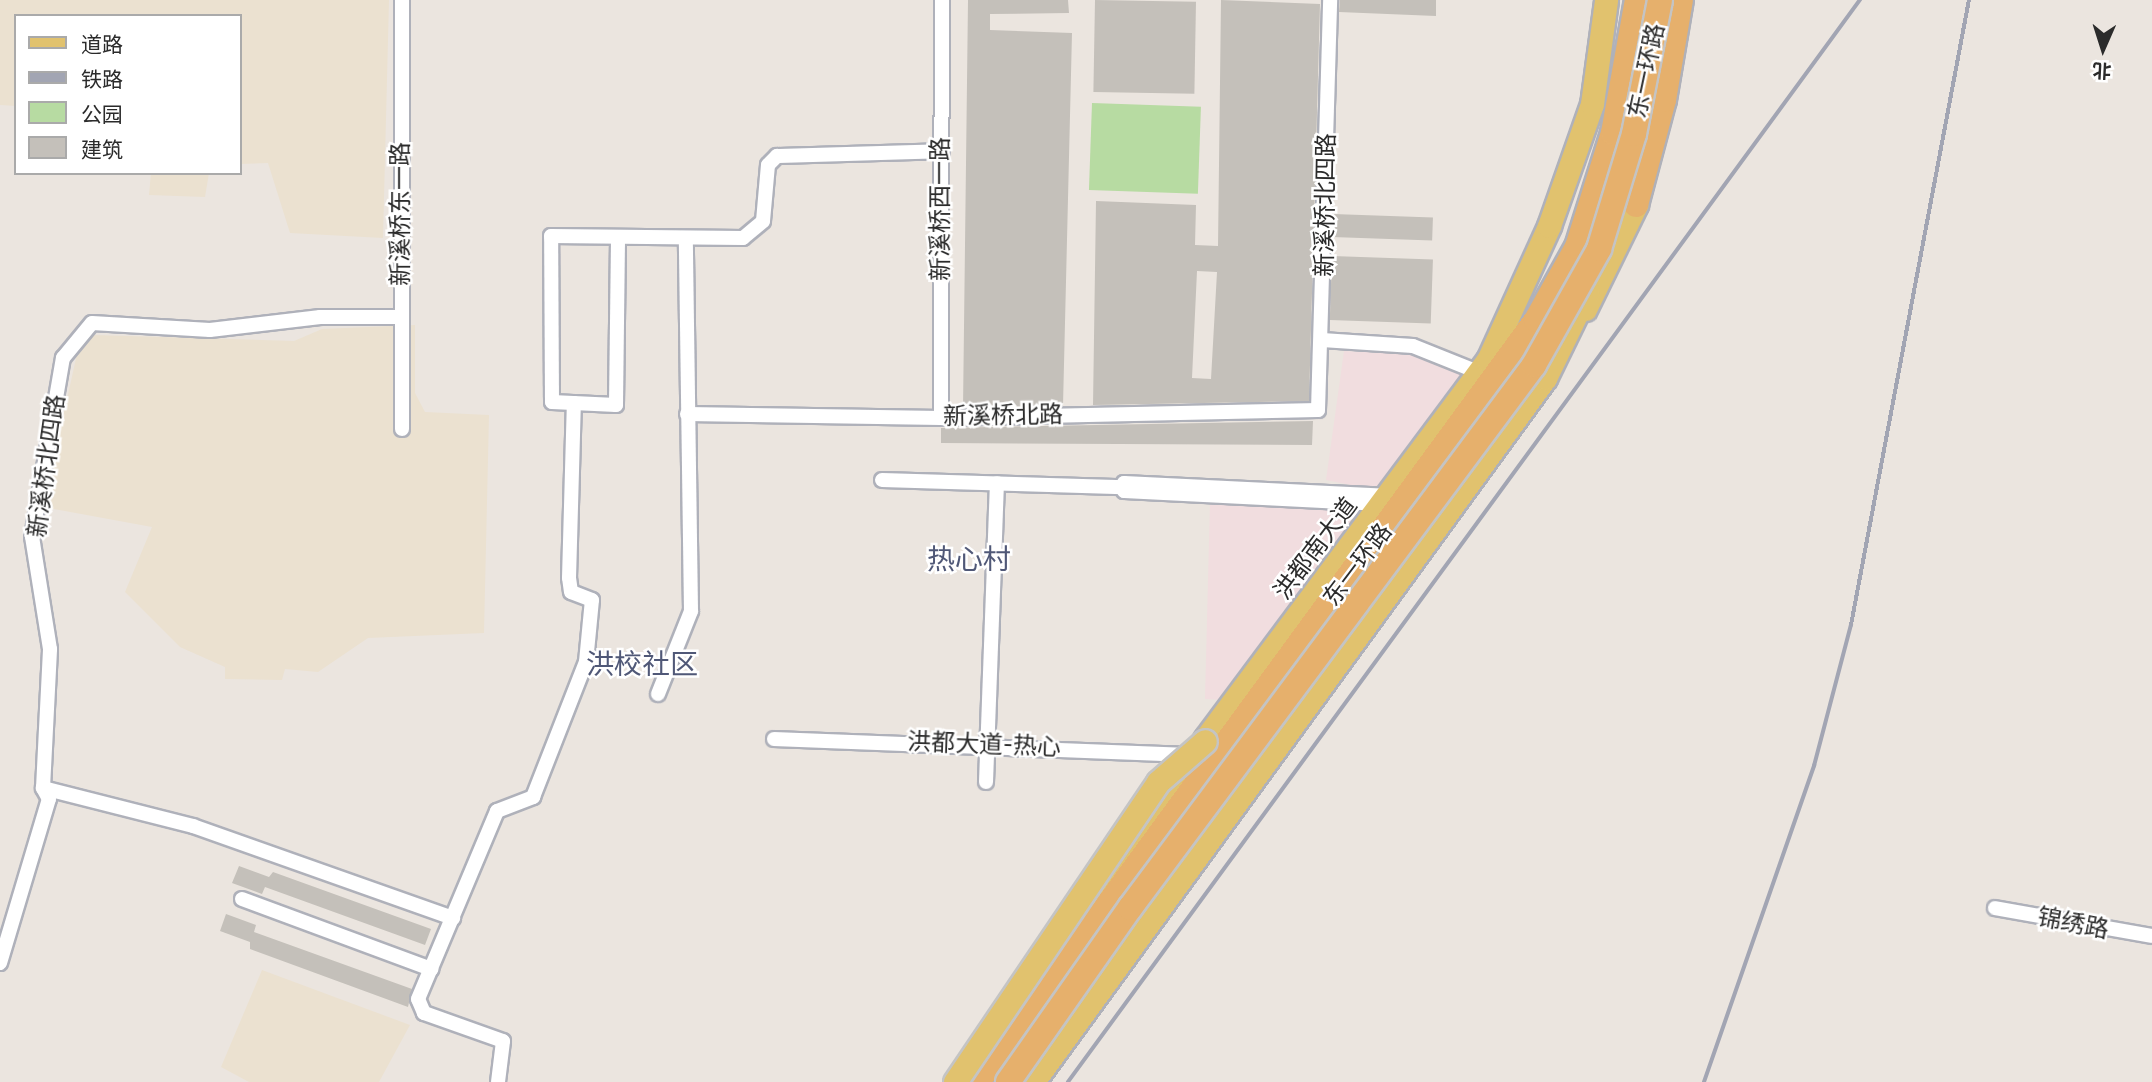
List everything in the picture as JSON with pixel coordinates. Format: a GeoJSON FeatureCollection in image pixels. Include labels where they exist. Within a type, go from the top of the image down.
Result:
{"type":"FeatureCollection","features":[{"type":"Feature","properties":{"kind":"highway","name":"东一环路"},"geometry":{"type":"LineString","coordinates":[[978,1082],[1536,320],[1577,247],[1601,171],[1634,39],[1637,0]]}},
{"type":"Feature","properties":{"kind":"highway","name":"东一环路"},"geometry":{"type":"LineString","coordinates":[[1009,1082],[1130,908],[1534,365],[1599,249],[1634,134],[1660,0]]}},
{"type":"Feature","properties":{"kind":"highway"},"geometry":{"type":"LineString","coordinates":[[1636,205],[1664,100],[1681,0]]}},
{"type":"Feature","properties":{"kind":"main road","name":"洪都南大道"},"geometry":{"type":"LineString","coordinates":[[967,1082],[1200,748],[1484,366],[1549,226],[1592,104],[1606,0]]}},
{"type":"Feature","properties":{"kind":"main road"},"geometry":{"type":"LineString","coordinates":[[1484,366],[1534,293],[1578,186],[1604,109],[1621,0]]}},
{"type":"Feature","properties":{"kind":"main road"},"geometry":{"type":"LineString","coordinates":[[1545,378],[1594,278],[1642,123],[1654,0]]}},
{"type":"Feature","properties":{"kind":"main road"},"geometry":{"type":"LineString","coordinates":[[1033,1082],[1545,378],[1636,205]]}},
{"type":"Feature","properties":{"kind":"main road"},"geometry":{"type":"LineString","coordinates":[[955,1082],[1158,782],[1200,748]]}},
{"type":"Feature","properties":{"kind":"street","name":"新溪桥东一路"},"geometry":{"type":"LineString","coordinates":[[402,0],[402,429]]}},
{"type":"Feature","properties":{"kind":"street","name":"新溪桥西一路"},"geometry":{"type":"LineString","coordinates":[[941,418],[942,0]]}},
{"type":"Feature","properties":{"kind":"street","name":"新溪桥北四路"},"geometry":{"type":"LineString","coordinates":[[1318,410],[1330,0]]}},
{"type":"Feature","properties":{"kind":"street"},"geometry":{"type":"LineString","coordinates":[[618,240],[616,405],[552,402],[551,236],[686,241],[752,235],[763,221],[768,165],[781,154],[942,151]]}},
{"type":"Feature","properties":{"kind":"street"},"geometry":{"type":"LineString","coordinates":[[658,694],[670,653],[691,611],[686,241]]}},
{"type":"Feature","properties":{"kind":"street","name":"新溪桥北四路"},"geometry":{"type":"LineString","coordinates":[[0,963],[49,799],[43,788],[50,649],[32,537],[63,358],[78,335],[92,323],[210,330],[320,317],[401,317]]}},
{"type":"Feature","properties":{"kind":"street"},"geometry":{"type":"LineString","coordinates":[[1322,340],[1413,346],[1484,366]]}},
{"type":"Feature","properties":{"kind":"street"},"geometry":{"type":"LineString","coordinates":[[498,1082],[503,1041],[419,1010],[431,969],[497,811],[533,797],[586,662],[592,600],[572,592],[569,578],[574,403]]}},
{"type":"Feature","properties":{"kind":"street","name":"新溪桥北路"},"geometry":{"type":"LineString","coordinates":[[687,414],[941,418],[1318,410]]}},
{"type":"Feature","properties":{"kind":"street"},"geometry":{"type":"LineString","coordinates":[[882,480],[1124,487],[1385,500]]}},
{"type":"Feature","properties":{"kind":"street"},"geometry":{"type":"LineString","coordinates":[[986,782],[996,484]]}},
{"type":"Feature","properties":{"kind":"street","name":"洪都大道-热心"},"geometry":{"type":"LineString","coordinates":[[774,739],[1200,748]]}},
{"type":"Feature","properties":{"kind":"street"},"geometry":{"type":"LineString","coordinates":[[43,788],[193,826],[453,918]]}},
{"type":"Feature","properties":{"kind":"street"},"geometry":{"type":"LineString","coordinates":[[242,899],[431,969]]}},
{"type":"Feature","properties":{"kind":"street","name":"锦绣路"},"geometry":{"type":"LineString","coordinates":[[1995,908],[2152,936]]}},
{"type":"Feature","properties":{"kind":"shaded area"},"geometry":{"type":"Polygon","coordinates":[[[0,0],[389,0],[383,238],[290,233],[268,163],[242,164],[242,14],[14,14],[14,106],[0,105],[0,0]]]}},
{"type":"Feature","properties":{"kind":"shaded area"},"geometry":{"type":"Polygon","coordinates":[[[151,175],[209,175],[205,197],[149,195],[151,175]]]}},
{"type":"Feature","properties":{"kind":"shaded area"},"geometry":{"type":"Polygon","coordinates":[[[415,325],[415,393],[425,412],[489,415],[484,633],[368,638],[318,672],[285,669],[282,680],[225,679],[225,667],[180,647],[125,592],[152,527],[43,507],[77,354],[93,335],[294,341],[322,329],[415,325]]]}},
{"type":"Feature","properties":{"kind":"shaded area"},"geometry":{"type":"Polygon","coordinates":[[[1344,351],[1409,354],[1465,373],[1375,490],[1326,480],[1344,351]]]}},
{"type":"Feature","properties":{"kind":"shaded area"},"geometry":{"type":"Polygon","coordinates":[[[1210,502],[1368,510],[1223,700],[1205,699],[1210,502]]]}},
{"type":"Feature","properties":{"kind":"shaded area"},"geometry":{"type":"Polygon","coordinates":[[[262,970],[410,1025],[379,1082],[249,1082],[221,1067],[262,970]]]}},
{"type":"Feature","properties":{"kind":"green space"},"geometry":{"type":"Polygon","coordinates":[[[1092,103],[1201,107],[1198,194],[1089,190],[1092,103]]]}},
{"type":"Feature","properties":{"kind":"building"},"geometry":{"type":"Polygon","coordinates":[[[968,0],[1068,0],[1069,13],[990,14],[990,30],[1072,33],[1063,406],[963,408],[968,0]]]}},
{"type":"Feature","properties":{"kind":"building"},"geometry":{"type":"Polygon","coordinates":[[[1095,0],[1196,2],[1194,94],[1093,92],[1095,0]]]}},
{"type":"Feature","properties":{"kind":"building"},"geometry":{"type":"Polygon","coordinates":[[[1221,0],[1320,4],[1309,401],[1093,405],[1096,201],[1196,205],[1195,245],[1218,246],[1221,0]],[[1197,271],[1192,378],[1211,379],[1217,272],[1197,271]]]}},
{"type":"Feature","properties":{"kind":"building"},"geometry":{"type":"Polygon","coordinates":[[[1340,0],[1436,0],[1436,16],[1339,12],[1340,0]]]}},
{"type":"Feature","properties":{"kind":"building"},"geometry":{"type":"Polygon","coordinates":[[[1333,214],[1433,217],[1432,240],[1332,237],[1333,214]]]}},
{"type":"Feature","properties":{"kind":"building"},"geometry":{"type":"Polygon","coordinates":[[[1332,256],[1433,260],[1431,323],[1330,320],[1332,256]]]}},
{"type":"Feature","properties":{"kind":"building"},"geometry":{"type":"Polygon","coordinates":[[[1313,421],[1312,445],[941,443],[941,428],[1313,421]]]}},
{"type":"Feature","properties":{"kind":"building"},"geometry":{"type":"Polygon","coordinates":[[[239,866],[269,877],[273,872],[431,929],[425,945],[265,887],[262,894],[232,883],[239,866]]]}},
{"type":"Feature","properties":{"kind":"building"},"geometry":{"type":"Polygon","coordinates":[[[226,914],[256,925],[254,932],[412,989],[408,1007],[250,949],[250,942],[220,931],[226,914]]]}},
{"type":"Feature","properties":{"kind":"railway"},"geometry":{"type":"LineString","coordinates":[[1068,1082],[1860,0]]}},
{"type":"Feature","properties":{"kind":"railway"},"geometry":{"type":"LineString","coordinates":[[1704,1082],[1814,766],[1851,625],[1969,0]]}},
{"type":"Feature","properties":{"kind":"district","name":"热心村"},"geometry":{"type":"Point","coordinates":[969,560]}},
{"type":"Feature","properties":{"kind":"district","name":"洪校社区"},"geometry":{"type":"Point","coordinates":[642,665]}}]}
